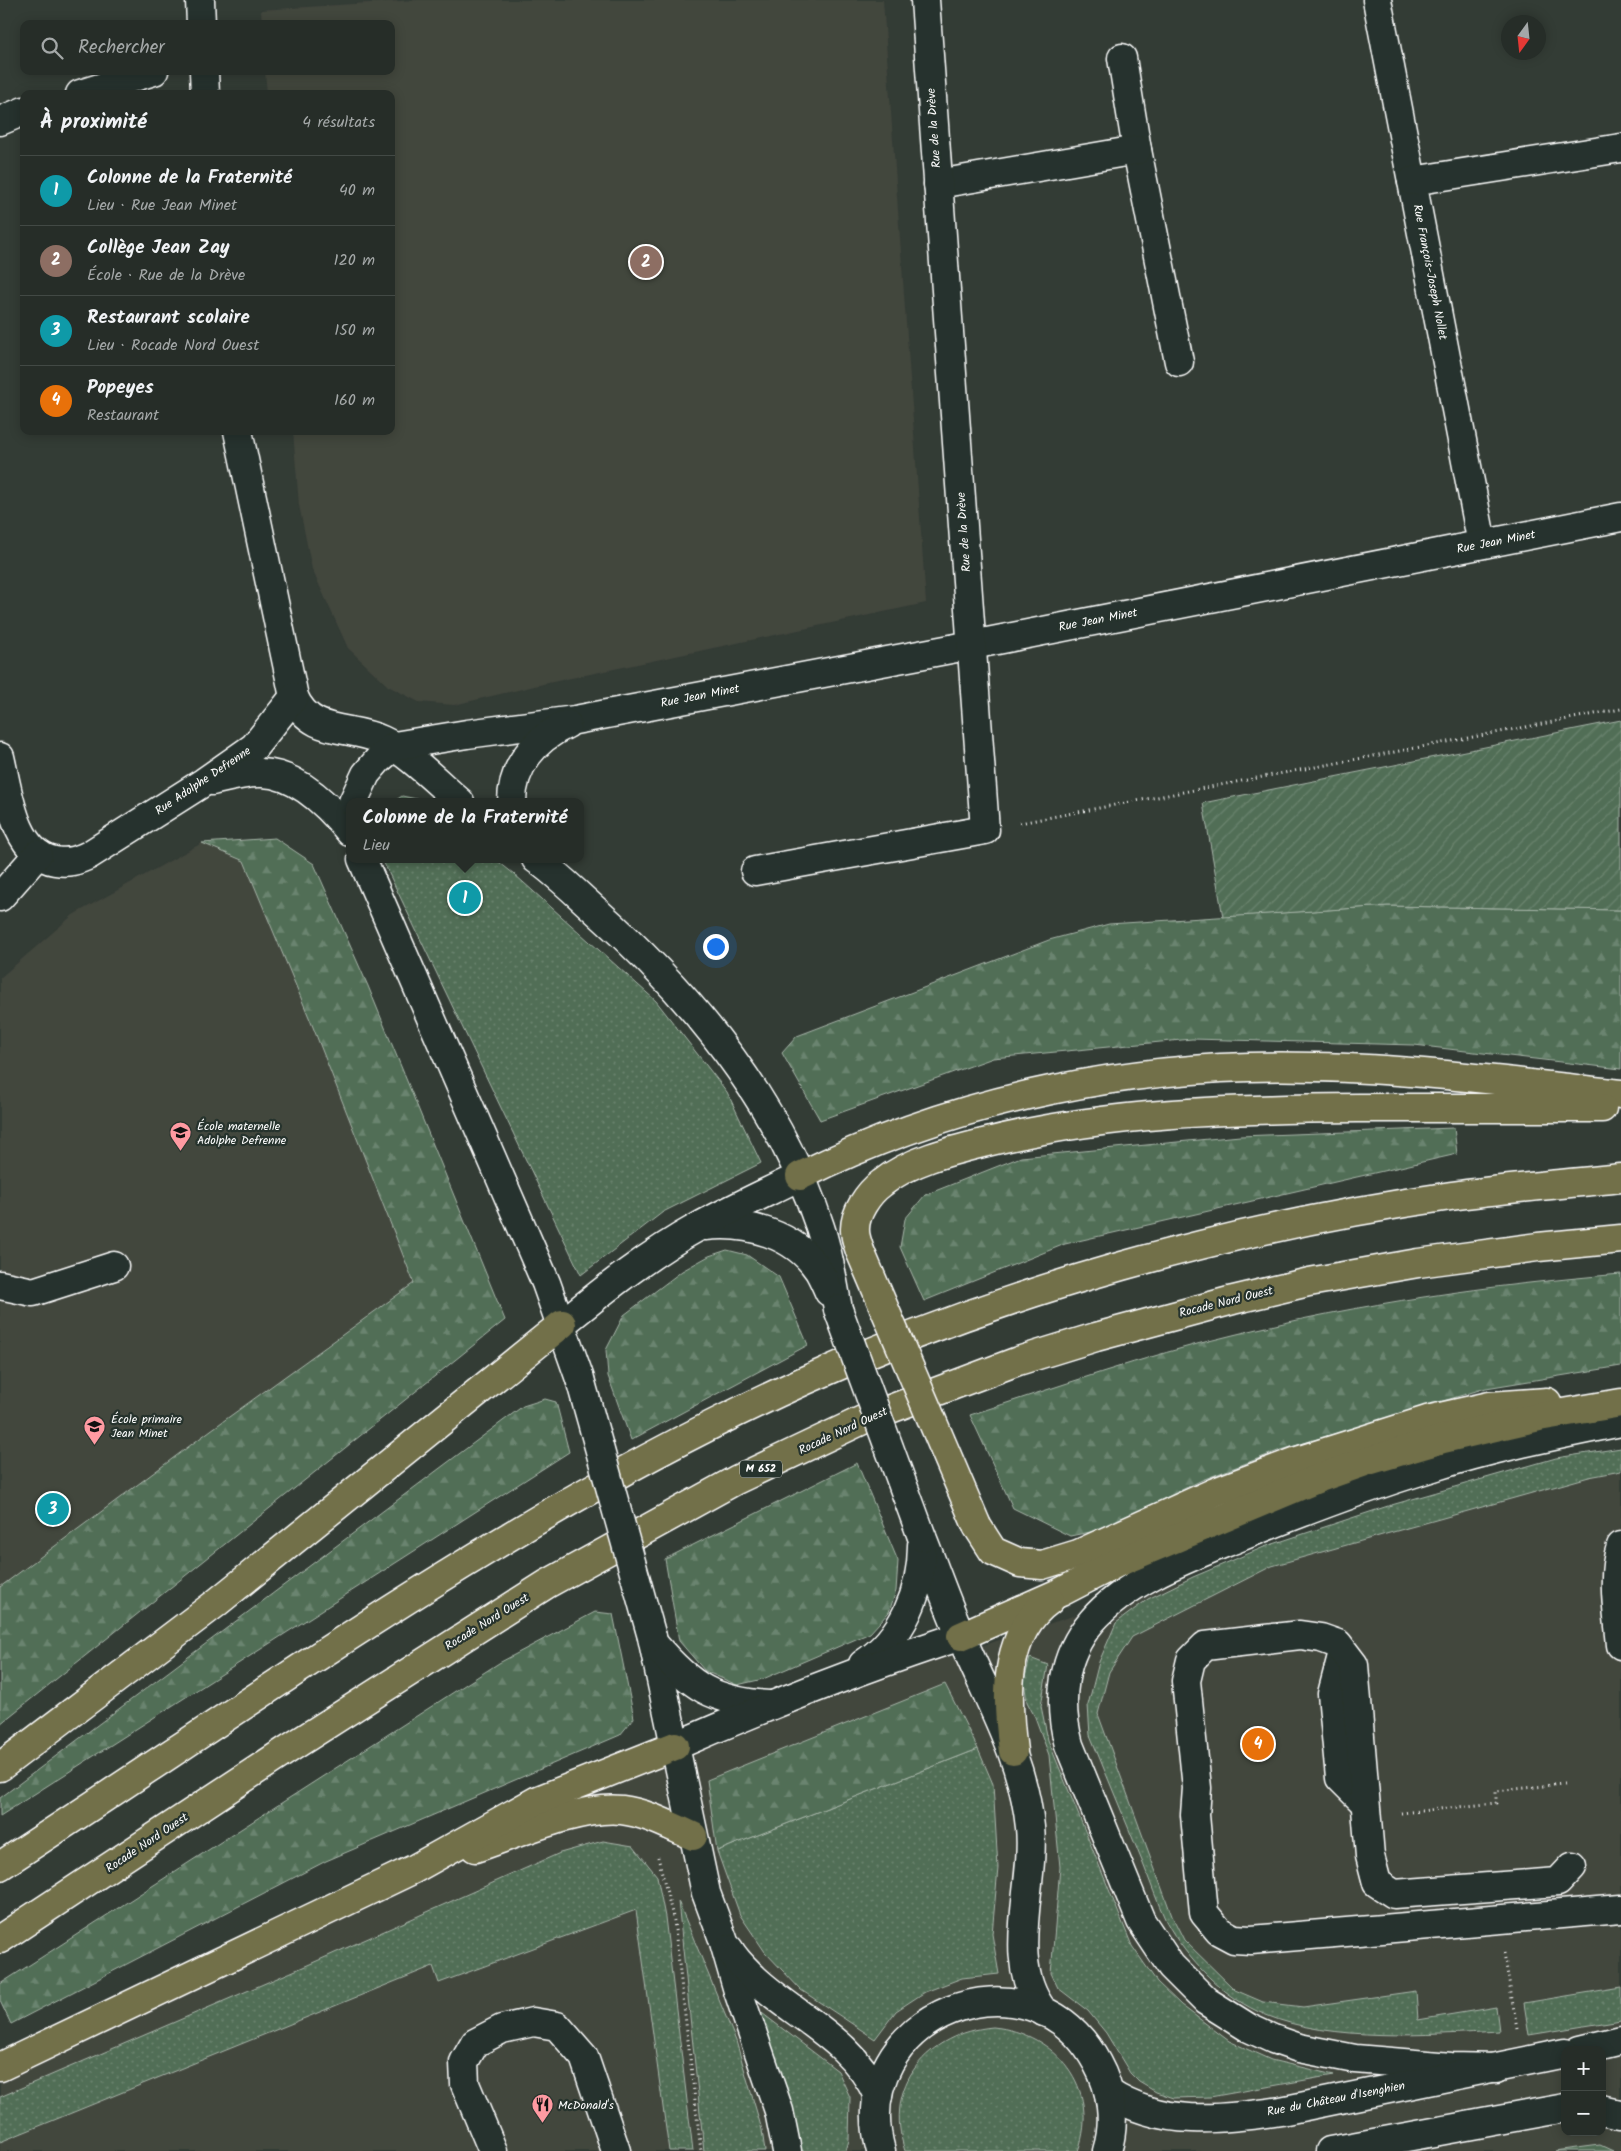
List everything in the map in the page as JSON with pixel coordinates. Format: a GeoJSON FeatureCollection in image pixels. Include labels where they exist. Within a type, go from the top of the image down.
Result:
{"type":"FeatureCollection","features":[{"type":"Feature","properties":{"kind":"highway"},"geometry":{"type":"LineString","coordinates":[[800,1176],[869,1145],[926,1124],[1039,1092],[1120,1076],[1157,1072],[1219,1068],[1315,1066],[1418,1073],[1621,1094]]}},
{"type":"Feature","properties":{"kind":"highway"},"geometry":{"type":"LineString","coordinates":[[1621,1108],[1286,1109],[1178,1113],[1039,1130],[951,1152],[918,1163],[881,1183],[865,1202],[858,1215],[855,1231],[860,1251],[977,1526],[992,1551],[1020,1564],[1042,1565],[1078,1554],[1208,1495],[1257,1476],[1427,1420],[1490,1406],[1621,1399]]}},
{"type":"Feature","properties":{"kind":"highway"},"geometry":{"type":"LineString","coordinates":[[0,1866],[292,1673],[468,1561],[547,1514],[666,1449],[803,1381],[938,1327],[1040,1291],[1101,1272],[1233,1239],[1352,1213],[1451,1196],[1621,1178]]}},
{"type":"Feature","properties":{"kind":"highway","name":"Rocade Nord Ouest"},"geometry":{"type":"LineString","coordinates":[[0,1939],[290,1748],[548,1584],[736,1480],[869,1417],[1018,1361],[1096,1337],[1233,1300],[1309,1282],[1418,1263],[1538,1246],[1621,1239]]}},
{"type":"Feature","properties":{"kind":"highway"},"geometry":{"type":"LineString","coordinates":[[0,1767],[215,1604],[562,1324]]}},
{"type":"Feature","properties":{"kind":"highway"},"geometry":{"type":"LineString","coordinates":[[961,1636],[1061,1592],[1117,1562],[1276,1495],[1368,1461],[1443,1439],[1539,1417],[1621,1403]]}},
{"type":"Feature","properties":{"kind":"highway"},"geometry":{"type":"LineString","coordinates":[[1013,1750],[1008,1717],[1008,1686],[1011,1664],[1019,1641],[1031,1618],[1043,1605],[1061,1592]]}},
{"type":"Feature","properties":{"kind":"highway"},"geometry":{"type":"LineString","coordinates":[[0,2067],[414,1869],[536,1801],[675,1746]]}},
{"type":"Feature","properties":{"kind":"highway"},"geometry":{"type":"LineString","coordinates":[[414,1869],[578,1814],[600,1809],[622,1810],[648,1816],[693,1836]]}},
{"type":"Feature","properties":{"kind":"street"},"geometry":{"type":"LineString","coordinates":[[200,0],[201,20]]}},
{"type":"Feature","properties":{"kind":"street","name":"Rue de la Drève"},"geometry":{"type":"LineString","coordinates":[[925,0],[985,830]]}},
{"type":"Feature","properties":{"kind":"street","name":"Rue François-Joseph Nollet"},"geometry":{"type":"LineString","coordinates":[[1377,0],[1482,544]]}},
{"type":"Feature","properties":{"kind":"street"},"geometry":{"type":"LineString","coordinates":[[1122,58],[1137,150],[1179,362]]}},
{"type":"Feature","properties":{"kind":"street"},"geometry":{"type":"LineString","coordinates":[[93,90],[141,75]]}},
{"type":"Feature","properties":{"kind":"street"},"geometry":{"type":"LineString","coordinates":[[204,75],[205,90]]}},
{"type":"Feature","properties":{"kind":"street"},"geometry":{"type":"LineString","coordinates":[[0,121],[20,113]]}},
{"type":"Feature","properties":{"kind":"street"},"geometry":{"type":"LineString","coordinates":[[1412,181],[1621,148]]}},
{"type":"Feature","properties":{"kind":"street"},"geometry":{"type":"LineString","coordinates":[[938,184],[1137,150]]}},
{"type":"Feature","properties":{"kind":"street"},"geometry":{"type":"LineString","coordinates":[[239,435],[294,696],[299,707],[314,722],[369,735],[394,746],[455,798]]}},
{"type":"Feature","properties":{"kind":"street","name":"Rue Jean Minet"},"geometry":{"type":"LineString","coordinates":[[394,746],[575,720],[972,646],[1621,517]]}},
{"type":"Feature","properties":{"kind":"street","name":"Rue Adolphe Defrenne"},"geometry":{"type":"LineString","coordinates":[[38,854],[50,860],[61,862],[80,859],[204,782],[254,747],[294,696]]}},
{"type":"Feature","properties":{"kind":"street","name":"Rue Jean Minet"},"geometry":{"type":"LineString","coordinates":[[512,798],[515,775],[526,755],[557,728],[575,720]]}},
{"type":"Feature","properties":{"kind":"street"},"geometry":{"type":"LineString","coordinates":[[354,798],[358,787],[366,774],[394,746]]}},
{"type":"Feature","properties":{"kind":"street"},"geometry":{"type":"LineString","coordinates":[[0,757],[18,827],[24,839],[38,854],[0,897]]}},
{"type":"Feature","properties":{"kind":"street"},"geometry":{"type":"LineString","coordinates":[[204,782],[247,774],[275,774],[287,779],[314,796],[346,827]]}},
{"type":"Feature","properties":{"kind":"street"},"geometry":{"type":"LineString","coordinates":[[755,871],[985,830]]}},
{"type":"Feature","properties":{"kind":"street"},"geometry":{"type":"LineString","coordinates":[[364,863],[534,1255],[562,1324],[580,1380],[653,1641],[706,1894],[723,1939],[738,1990],[779,2111],[787,2151]]}},
{"type":"Feature","properties":{"kind":"street"},"geometry":{"type":"LineString","coordinates":[[541,863],[628,939],[681,995],[734,1062],[772,1122],[800,1176],[820,1228],[838,1309]]}},
{"type":"Feature","properties":{"kind":"street"},"geometry":{"type":"LineString","coordinates":[[562,1324],[608,1286],[698,1227],[800,1176]]}},
{"type":"Feature","properties":{"kind":"street"},"geometry":{"type":"LineString","coordinates":[[698,1227],[722,1224],[737,1225],[760,1229],[780,1238],[800,1251],[818,1270],[838,1309],[922,1537],[961,1636],[1013,1750],[1023,1789],[1030,1829],[1031,1856],[1024,1956],[1030,1989],[1036,2002],[1044,2012]]}},
{"type":"Feature","properties":{"kind":"street"},"geometry":{"type":"LineString","coordinates":[[0,1285],[33,1292],[114,1266]]}},
{"type":"Feature","properties":{"kind":"street"},"geometry":{"type":"LineString","coordinates":[[1510,2065],[1451,2067],[1355,2059],[1299,2048],[1273,2039],[1228,2016],[1186,1983],[1166,1960],[1141,1921],[1069,1745],[1064,1726],[1062,1705],[1064,1685],[1069,1659],[1092,1621],[1108,1605],[1130,1588],[1188,1558],[1330,1502],[1431,1467],[1525,1442],[1621,1422]]}},
{"type":"Feature","properties":{"kind":"street"},"geometry":{"type":"LineString","coordinates":[[842,1676],[880,1652],[894,1636],[915,1596],[920,1579],[922,1537]]}},
{"type":"Feature","properties":{"kind":"street"},"geometry":{"type":"LineString","coordinates":[[1621,1546],[1616,1566],[1616,1590],[1621,1645]]}},
{"type":"Feature","properties":{"kind":"street"},"geometry":{"type":"LineString","coordinates":[[1572,1867],[1558,1882],[1394,1894],[1376,1883],[1370,1856],[1354,1665],[1338,1644],[1321,1638],[1300,1635],[1205,1646],[1191,1660],[1186,1681],[1197,1788],[1194,1815],[1204,1913],[1219,1931],[1234,1939],[1252,1940],[1621,1909]]}},
{"type":"Feature","properties":{"kind":"street"},"geometry":{"type":"LineString","coordinates":[[675,1746],[842,1676],[961,1636]]}},
{"type":"Feature","properties":{"kind":"street"},"geometry":{"type":"LineString","coordinates":[[653,1641],[675,1668],[707,1692],[722,1698],[769,1705]]}},
{"type":"Feature","properties":{"kind":"street"},"geometry":{"type":"LineString","coordinates":[[723,1939],[732,1954],[770,1992],[843,2046],[870,2076],[878,2096]]}},
{"type":"Feature","properties":{"kind":"street"},"geometry":{"type":"LineString","coordinates":[[877,2146],[878,2096],[887,2068],[902,2044],[923,2024],[947,2010],[974,2002],[1003,2001],[1044,2012],[1067,2026],[1086,2045],[1100,2068],[1109,2093],[1112,2119],[1107,2151]]}},
{"type":"Feature","properties":{"kind":"street"},"geometry":{"type":"LineString","coordinates":[[493,2151],[465,2084],[464,2062],[475,2043],[502,2029],[533,2022],[556,2026],[584,2057],[616,2151]]}},
{"type":"Feature","properties":{"kind":"street"},"geometry":{"type":"LineString","coordinates":[[1596,2046],[1621,2040]]}},
{"type":"Feature","properties":{"kind":"street","name":"Rue du Château d'Isenghien"},"geometry":{"type":"LineString","coordinates":[[1109,2093],[1125,2104],[1158,2114],[1210,2119],[1281,2111],[1561,2054]]}},
{"type":"Feature","properties":{"kind":"street"},"geometry":{"type":"LineString","coordinates":[[1606,2098],[1621,2095]]}},
{"type":"Feature","properties":{"kind":"street"},"geometry":{"type":"LineString","coordinates":[[1330,2151],[1561,2110]]}},
{"type":"Feature","properties":{"kind":"street"},"geometry":{"type":"LineString","coordinates":[[1606,2111],[1621,2114]]}},
{"type":"Feature","properties":{"kind":"path"},"geometry":{"type":"LineString","coordinates":[[985,830],[1621,709]]}},
{"type":"Feature","properties":{"kind":"path"},"geometry":{"type":"LineString","coordinates":[[1366,1809],[1496,1803],[1496,1791],[1564,1784]]}},
{"type":"Feature","properties":{"kind":"path"},"geometry":{"type":"LineString","coordinates":[[648,1816],[674,1921],[701,2151]]}},
{"type":"Feature","properties":{"kind":"path"},"geometry":{"type":"LineString","coordinates":[[1504,1948],[1510,2065]]}},
{"type":"Feature","properties":{"kind":"shaded area"},"geometry":{"type":"Polygon","coordinates":[[[416,0],[883,0],[926,603],[543,684],[454,705],[419,702],[388,686],[348,648],[312,569],[299,505],[293,435],[395,435],[395,90],[267,90],[265,75],[395,75],[395,20],[262,20],[261,10],[416,0]]]}},
{"type":"Feature","properties":{"kind":"shaded area","name":"École maternelle Adolphe Defrenne"},"geometry":{"type":"Polygon","coordinates":[[[202,843],[244,861],[311,1022],[414,1283],[211,1430],[0,1587],[0,978],[73,915],[202,843]]]}},
{"type":"Feature","properties":{"kind":"shaded area"},"geometry":{"type":"Polygon","coordinates":[[[1621,1448],[1621,2151],[0,2151],[0,2065],[675,1746],[1556,1458],[1621,1448]]]}},
{"type":"Feature","properties":{"kind":"green space"},"geometry":{"type":"Polygon","coordinates":[[[1621,720],[1621,910],[1388,906],[1223,917],[1203,803],[1621,720]]]}},
{"type":"Feature","properties":{"kind":"green space"},"geometry":{"type":"Polygon","coordinates":[[[275,838],[314,864],[368,986],[505,1320],[0,1724],[0,1587],[211,1430],[414,1283],[311,1022],[244,861],[202,843],[275,838]]]}},
{"type":"Feature","properties":{"kind":"green space"},"geometry":{"type":"Polygon","coordinates":[[[384,863],[500,863],[514,874],[656,1001],[727,1092],[761,1163],[663,1212],[581,1275],[384,863]]]}},
{"type":"Feature","properties":{"kind":"green space"},"geometry":{"type":"Polygon","coordinates":[[[1388,906],[1621,910],[1621,1069],[1414,1045],[1192,1039],[993,1058],[820,1120],[782,1053],[797,1036],[1049,940],[1109,924],[1388,906]]]}},
{"type":"Feature","properties":{"kind":"green space"},"geometry":{"type":"Polygon","coordinates":[[[1454,1128],[1457,1154],[1065,1244],[924,1301],[900,1247],[905,1219],[925,1195],[1021,1157],[1240,1136],[1454,1128]]]}},
{"type":"Feature","properties":{"kind":"green space"},"geometry":{"type":"Polygon","coordinates":[[[727,1250],[747,1255],[779,1277],[808,1345],[631,1440],[608,1376],[606,1350],[624,1315],[682,1271],[709,1256],[727,1250]]]}},
{"type":"Feature","properties":{"kind":"green space"},"geometry":{"type":"Polygon","coordinates":[[[1621,1274],[1621,1366],[1486,1388],[1278,1451],[1202,1480],[1101,1530],[1070,1536],[1013,1508],[970,1415],[1167,1352],[1281,1324],[1426,1297],[1572,1278],[1621,1274]]]}},
{"type":"Feature","properties":{"kind":"green space"},"geometry":{"type":"Polygon","coordinates":[[[545,1399],[556,1402],[569,1452],[0,1816],[0,1798],[523,1406],[545,1399]]]}},
{"type":"Feature","properties":{"kind":"green space"},"geometry":{"type":"Polygon","coordinates":[[[1621,1448],[1621,1471],[1589,1477],[1272,1566],[1132,1637],[1109,1672],[1098,1714],[1172,1916],[1184,1940],[1235,1990],[1263,2002],[1303,2007],[1416,1991],[1418,2020],[1496,2007],[1499,2031],[1381,2035],[1320,2029],[1292,2024],[1266,2015],[1251,2008],[1222,1989],[1196,1964],[1166,1921],[1090,1735],[1088,1705],[1099,1662],[1116,1623],[1148,1599],[1193,1577],[1264,1547],[1388,1506],[1556,1458],[1621,1448]]]}},
{"type":"Feature","properties":{"kind":"green space"},"geometry":{"type":"Polygon","coordinates":[[[857,1463],[898,1561],[896,1591],[889,1612],[870,1633],[763,1679],[737,1685],[705,1671],[679,1641],[665,1559],[857,1463]]]}},
{"type":"Feature","properties":{"kind":"green space"},"geometry":{"type":"Polygon","coordinates":[[[595,1612],[613,1614],[634,1718],[620,1735],[326,1861],[11,2024],[0,2001],[0,1984],[499,1663],[595,1612]]]}},
{"type":"Feature","properties":{"kind":"green space"},"geometry":{"type":"Polygon","coordinates":[[[1030,1658],[1048,1665],[1041,1706],[1048,1740],[1132,1946],[1157,1982],[1181,2005],[1229,2041],[1271,2060],[1334,2075],[1210,2097],[1174,2098],[1156,2092],[1139,2082],[1130,2073],[1106,2033],[1088,2011],[1058,1988],[1051,1973],[1060,1867],[1049,1755],[1035,1717],[1027,1702],[1024,1681],[1030,1658]]]}},
{"type":"Feature","properties":{"kind":"green space"},"geometry":{"type":"Polygon","coordinates":[[[945,1684],[978,1749],[717,1851],[707,1780],[945,1684]]]}},
{"type":"Feature","properties":{"kind":"green space"},"geometry":{"type":"Polygon","coordinates":[[[978,1749],[993,1784],[998,1868],[992,1934],[999,1974],[962,1978],[925,1992],[896,2011],[875,2039],[801,1990],[765,1952],[740,1915],[717,1851],[978,1749]]]}},
{"type":"Feature","properties":{"kind":"green space"},"geometry":{"type":"Polygon","coordinates":[[[603,1841],[633,1846],[657,1876],[665,1917],[693,2151],[669,2151],[636,1910],[439,1983],[433,1966],[0,2142],[0,2097],[310,1964],[560,1853],[603,1841]]]}},
{"type":"Feature","properties":{"kind":"green space"},"geometry":{"type":"Polygon","coordinates":[[[678,1901],[736,2041],[762,2130],[765,2151],[704,2151],[678,1901]]]}},
{"type":"Feature","properties":{"kind":"green space"},"geometry":{"type":"Polygon","coordinates":[[[1621,1987],[1621,2020],[1529,2035],[1524,2003],[1621,1987]]]}},
{"type":"Feature","properties":{"kind":"green space"},"geometry":{"type":"Polygon","coordinates":[[[754,2007],[838,2071],[850,2097],[849,2140],[846,2151],[801,2151],[789,2095],[754,2007]]]}},
{"type":"Feature","properties":{"kind":"green space"},"geometry":{"type":"Polygon","coordinates":[[[993,2027],[1016,2031],[1036,2040],[1054,2052],[1068,2068],[1078,2086],[1083,2106],[1084,2128],[1078,2151],[905,2151],[900,2127],[900,2105],[906,2084],[916,2066],[930,2051],[948,2040],[969,2031],[993,2027]]]}},
{"type":"Feature","properties":{"kind":"green space"},"geometry":{"type":"Polygon","coordinates":[[[1600,2145],[1613,2151],[1555,2151],[1600,2145]]]}},
{"type":"Feature","properties":{"kind":"place","name":"Collège Jean Zay"},"geometry":{"type":"Point","coordinates":[646,262]}},
{"type":"Feature","properties":{"kind":"place","name":"Colonne de la Fraternité"},"geometry":{"type":"Point","coordinates":[465,898]}},
{"type":"Feature","properties":{"kind":"place","name":"École maternelle Adolphe Defrenne"},"geometry":{"type":"Point","coordinates":[181,1152]}},
{"type":"Feature","properties":{"kind":"place","name":"École primaire Jean Minet"},"geometry":{"type":"Point","coordinates":[95,1445]}},
{"type":"Feature","properties":{"kind":"place","name":"Restaurant scolaire"},"geometry":{"type":"Point","coordinates":[53,1509]}},
{"type":"Feature","properties":{"kind":"place","name":"Popeyes"},"geometry":{"type":"Point","coordinates":[1258,1744]}},
{"type":"Feature","properties":{"kind":"place","name":"McDonald's"},"geometry":{"type":"Point","coordinates":[542,2124]}}]}
